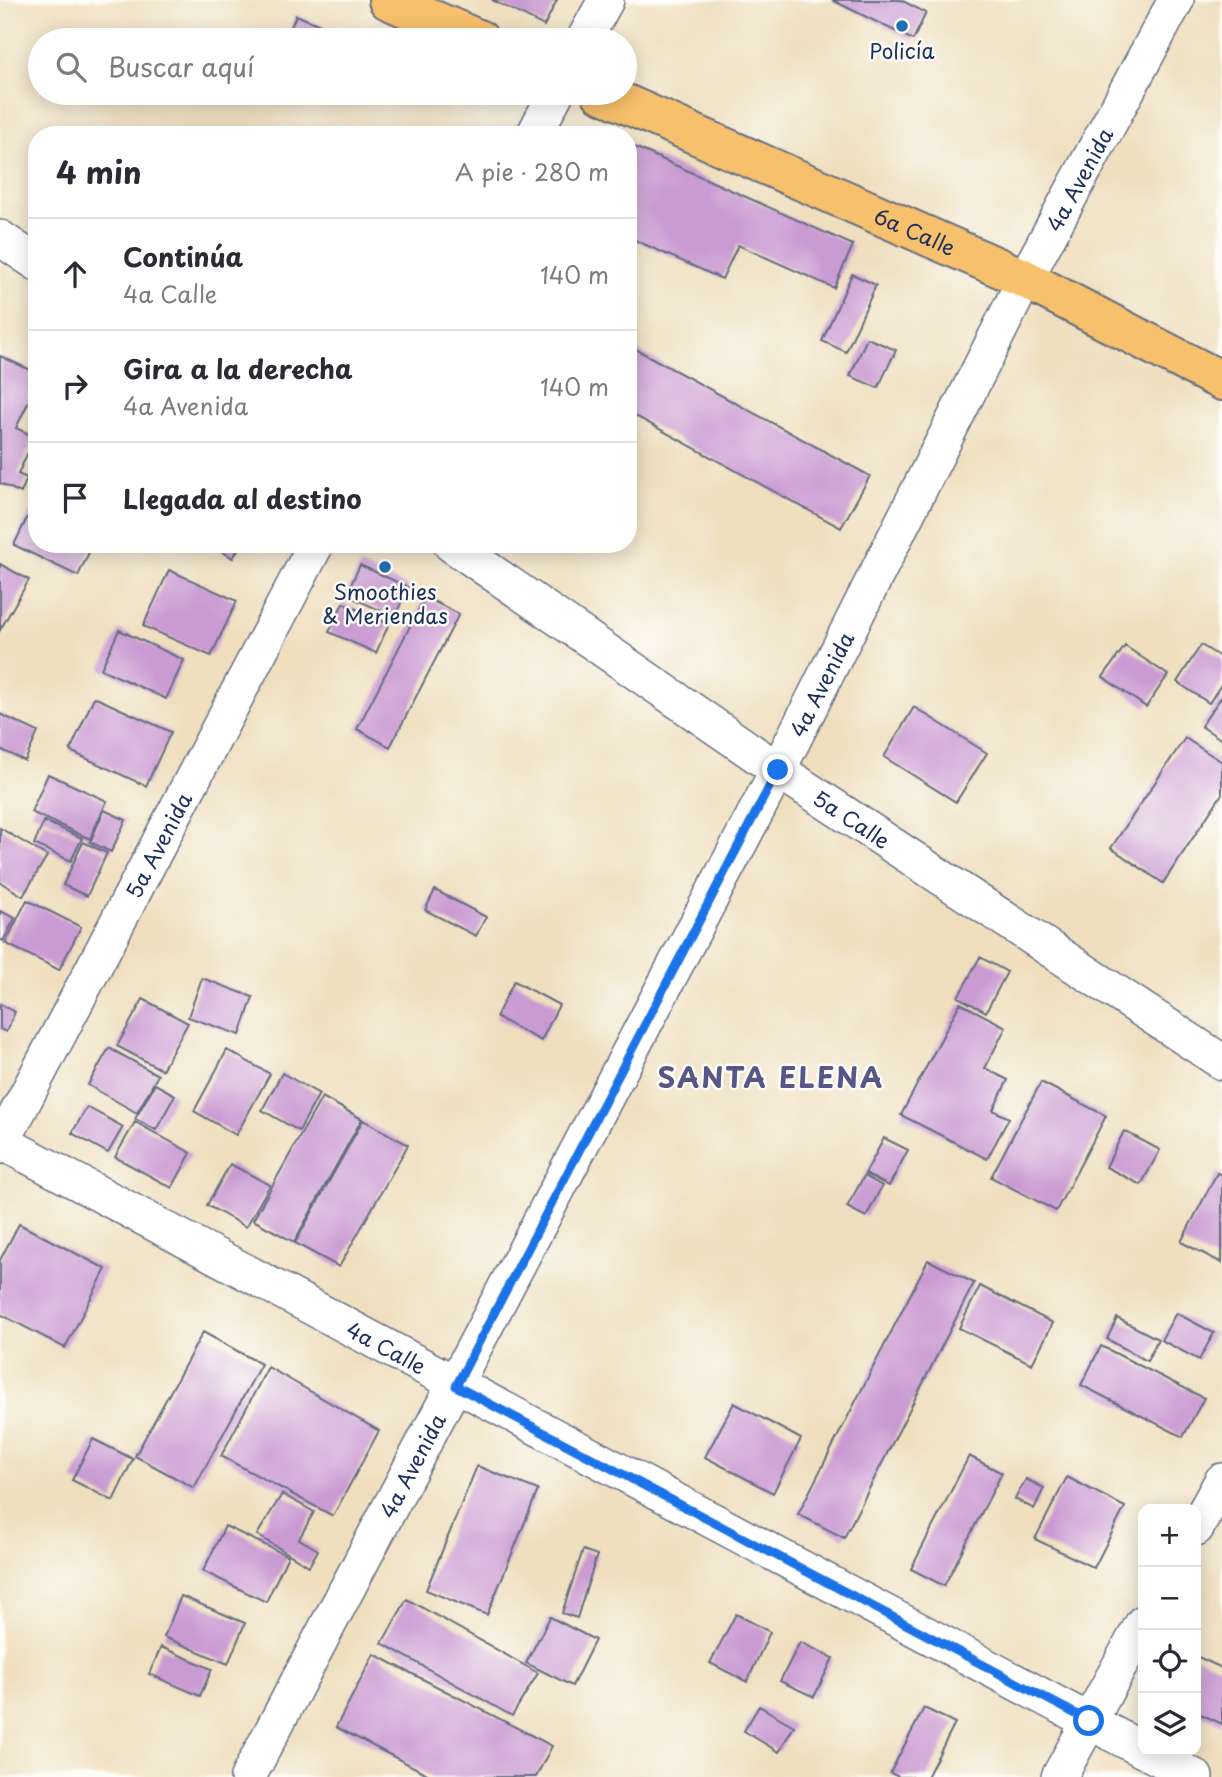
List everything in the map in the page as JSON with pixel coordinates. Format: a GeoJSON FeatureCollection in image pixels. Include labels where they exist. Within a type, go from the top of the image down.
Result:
{"type":"FeatureCollection","features":[{"type":"Feature","properties":{"kind":"main road"},"geometry":{"type":"LineString","coordinates":[[388,0],[452,28]]}},
{"type":"Feature","properties":{"kind":"main road","name":"6a Calle"},"geometry":{"type":"LineString","coordinates":[[628,105],[1025,279],[1222,381]]}},
{"type":"Feature","properties":{"kind":"street"},"geometry":{"type":"LineString","coordinates":[[591,28],[606,0]]}},
{"type":"Feature","properties":{"kind":"street","name":"4a Avenida"},"geometry":{"type":"LineString","coordinates":[[248,1777],[778,770],[1025,279],[1176,0]]}},
{"type":"Feature","properties":{"kind":"street"},"geometry":{"type":"LineString","coordinates":[[539,126],[550,105]]}},
{"type":"Feature","properties":{"kind":"street"},"geometry":{"type":"LineString","coordinates":[[0,239],[28,257]]}},
{"type":"Feature","properties":{"kind":"street","name":"5a Avenida"},"geometry":{"type":"LineString","coordinates":[[1,1143],[311,553]]}},
{"type":"Feature","properties":{"kind":"street","name":"5a Calle"},"geometry":{"type":"LineString","coordinates":[[464,553],[778,770],[1222,1062]]}},
{"type":"Feature","properties":{"kind":"street","name":"4a Calle"},"geometry":{"type":"LineString","coordinates":[[1,1143],[1138,1747]]}},
{"type":"Feature","properties":{"kind":"street"},"geometry":{"type":"LineString","coordinates":[[1201,1519],[1222,1481]]}},
{"type":"Feature","properties":{"kind":"street"},"geometry":{"type":"LineString","coordinates":[[1059,1777],[1139,1630]]}},
{"type":"Feature","properties":{"kind":"street","name":"4a Calle"},"geometry":{"type":"LineString","coordinates":[[1155,1756],[1195,1777]]}},
{"type":"Feature","properties":{"kind":"building"},"geometry":{"type":"Polygon","coordinates":[[[492,0],[557,0],[544,26],[492,0]]]}},
{"type":"Feature","properties":{"kind":"building","name":"Policía"},"geometry":{"type":"Polygon","coordinates":[[[832,0],[901,0],[926,13],[913,40],[832,0]]]}},
{"type":"Feature","properties":{"kind":"building"},"geometry":{"type":"Polygon","coordinates":[[[296,15],[327,28],[291,28],[296,15]]]}},
{"type":"Feature","properties":{"kind":"building"},"geometry":{"type":"Polygon","coordinates":[[[637,148],[853,245],[834,288],[738,245],[722,279],[637,241],[637,148]]]}},
{"type":"Feature","properties":{"kind":"building"},"geometry":{"type":"Polygon","coordinates":[[[852,274],[876,285],[846,352],[822,341],[852,274]]]}},
{"type":"Feature","properties":{"kind":"building"},"geometry":{"type":"Polygon","coordinates":[[[867,338],[896,350],[878,388],[850,376],[867,338]]]}},
{"type":"Feature","properties":{"kind":"building"},"geometry":{"type":"Polygon","coordinates":[[[637,350],[870,476],[841,528],[637,417],[637,350]]]}},
{"type":"Feature","properties":{"kind":"building"},"geometry":{"type":"Polygon","coordinates":[[[0,356],[28,369],[28,403],[16,428],[28,434],[28,452],[18,474],[27,478],[21,493],[0,483],[0,356]]]}},
{"type":"Feature","properties":{"kind":"building"},"geometry":{"type":"Polygon","coordinates":[[[28,516],[28,552],[14,545],[28,516]]]}},
{"type":"Feature","properties":{"kind":"building"},"geometry":{"type":"Polygon","coordinates":[[[31,553],[89,553],[78,576],[31,553]]]}},
{"type":"Feature","properties":{"kind":"building"},"geometry":{"type":"Polygon","coordinates":[[[0,564],[29,580],[0,630],[0,564]]]}},
{"type":"Feature","properties":{"kind":"building"},"geometry":{"type":"Polygon","coordinates":[[[360,565],[408,587],[395,617],[346,595],[360,565]]]}},
{"type":"Feature","properties":{"kind":"building"},"geometry":{"type":"Polygon","coordinates":[[[169,570],[237,601],[211,656],[143,626],[169,570]]]}},
{"type":"Feature","properties":{"kind":"building"},"geometry":{"type":"Polygon","coordinates":[[[425,597],[459,614],[390,747],[357,729],[425,597]]]}},
{"type":"Feature","properties":{"kind":"building"},"geometry":{"type":"Polygon","coordinates":[[[343,603],[389,624],[376,653],[329,632],[343,603]]]}},
{"type":"Feature","properties":{"kind":"building"},"geometry":{"type":"Polygon","coordinates":[[[119,630],[184,660],[166,699],[101,669],[119,630]]]}},
{"type":"Feature","properties":{"kind":"building"},"geometry":{"type":"Polygon","coordinates":[[[1201,645],[1222,658],[1222,683],[1209,703],[1177,682],[1201,645]]]}},
{"type":"Feature","properties":{"kind":"building"},"geometry":{"type":"Polygon","coordinates":[[[1125,646],[1168,675],[1146,707],[1103,677],[1125,646]]]}},
{"type":"Feature","properties":{"kind":"building"},"geometry":{"type":"Polygon","coordinates":[[[1222,696],[1222,740],[1201,726],[1222,696]]]}},
{"type":"Feature","properties":{"kind":"building"},"geometry":{"type":"Polygon","coordinates":[[[94,697],[171,732],[146,786],[70,751],[94,697]]]}},
{"type":"Feature","properties":{"kind":"building"},"geometry":{"type":"Polygon","coordinates":[[[914,707],[987,753],[956,802],[884,757],[914,707]]]}},
{"type":"Feature","properties":{"kind":"building"},"geometry":{"type":"Polygon","coordinates":[[[0,714],[38,732],[25,761],[0,749],[0,714]]]}},
{"type":"Feature","properties":{"kind":"building"},"geometry":{"type":"Polygon","coordinates":[[[1185,738],[1222,762],[1222,794],[1163,883],[1111,848],[1185,738]]]}},
{"type":"Feature","properties":{"kind":"building"},"geometry":{"type":"Polygon","coordinates":[[[48,774],[107,801],[90,839],[31,812],[48,774]]]}},
{"type":"Feature","properties":{"kind":"building"},"geometry":{"type":"Polygon","coordinates":[[[104,810],[126,820],[111,852],[90,842],[104,810]]]}},
{"type":"Feature","properties":{"kind":"building"},"geometry":{"type":"Polygon","coordinates":[[[44,821],[82,838],[71,861],[34,844],[44,821]]]}},
{"type":"Feature","properties":{"kind":"building"},"geometry":{"type":"Polygon","coordinates":[[[0,828],[47,856],[23,896],[0,882],[0,828]]]}},
{"type":"Feature","properties":{"kind":"building"},"geometry":{"type":"Polygon","coordinates":[[[83,842],[107,853],[87,896],[63,885],[83,842]]]}},
{"type":"Feature","properties":{"kind":"building"},"geometry":{"type":"Polygon","coordinates":[[[435,890],[486,917],[476,936],[425,910],[435,890]]]}},
{"type":"Feature","properties":{"kind":"building"},"geometry":{"type":"Polygon","coordinates":[[[27,900],[81,927],[59,970],[5,943],[27,900]]]}},
{"type":"Feature","properties":{"kind":"building"},"geometry":{"type":"Polygon","coordinates":[[[0,911],[15,918],[3,941],[0,939],[0,911]]]}},
{"type":"Feature","properties":{"kind":"building"},"geometry":{"type":"Polygon","coordinates":[[[980,957],[1007,972],[986,1012],[958,997],[980,957]]]}},
{"type":"Feature","properties":{"kind":"building"},"geometry":{"type":"Polygon","coordinates":[[[202,978],[253,997],[240,1035],[188,1017],[202,978]]]}},
{"type":"Feature","properties":{"kind":"building"},"geometry":{"type":"Polygon","coordinates":[[[514,981],[559,1005],[541,1041],[496,1017],[514,981]]]}},
{"type":"Feature","properties":{"kind":"building"},"geometry":{"type":"Polygon","coordinates":[[[143,999],[188,1023],[162,1070],[117,1046],[143,999]]]}},
{"type":"Feature","properties":{"kind":"building"},"geometry":{"type":"Polygon","coordinates":[[[960,1003],[1006,1027],[985,1068],[1008,1080],[993,1110],[1009,1118],[987,1159],[901,1115],[960,1003]]]}},
{"type":"Feature","properties":{"kind":"building"},"geometry":{"type":"Polygon","coordinates":[[[0,1004],[15,1012],[6,1032],[0,1029],[0,1004]]]}},
{"type":"Feature","properties":{"kind":"building"},"geometry":{"type":"Polygon","coordinates":[[[109,1048],[158,1075],[137,1113],[88,1085],[109,1048]]]}},
{"type":"Feature","properties":{"kind":"building"},"geometry":{"type":"Polygon","coordinates":[[[227,1050],[270,1074],[236,1135],[194,1111],[227,1050]]]}},
{"type":"Feature","properties":{"kind":"building"},"geometry":{"type":"Polygon","coordinates":[[[282,1073],[319,1094],[299,1131],[262,1110],[282,1073]]]}},
{"type":"Feature","properties":{"kind":"building"},"geometry":{"type":"Polygon","coordinates":[[[1041,1082],[1106,1116],[1056,1211],[991,1177],[1041,1082]]]}},
{"type":"Feature","properties":{"kind":"building"},"geometry":{"type":"Polygon","coordinates":[[[155,1084],[175,1095],[156,1130],[135,1119],[155,1084]]]}},
{"type":"Feature","properties":{"kind":"building"},"geometry":{"type":"Polygon","coordinates":[[[322,1097],[362,1119],[294,1242],[253,1220],[322,1097]]]}},
{"type":"Feature","properties":{"kind":"building"},"geometry":{"type":"Polygon","coordinates":[[[87,1107],[123,1127],[108,1153],[72,1133],[87,1107]]]}},
{"type":"Feature","properties":{"kind":"building"},"geometry":{"type":"Polygon","coordinates":[[[363,1120],[408,1145],[339,1267],[295,1243],[363,1120]]]}},
{"type":"Feature","properties":{"kind":"building"},"geometry":{"type":"Polygon","coordinates":[[[135,1122],[191,1153],[172,1188],[115,1157],[135,1122]]]}},
{"type":"Feature","properties":{"kind":"building"},"geometry":{"type":"Polygon","coordinates":[[[1124,1131],[1160,1150],[1141,1185],[1106,1167],[1124,1131]]]}},
{"type":"Feature","properties":{"kind":"building"},"geometry":{"type":"Polygon","coordinates":[[[884,1138],[908,1150],[889,1186],[865,1174],[884,1138]]]}},
{"type":"Feature","properties":{"kind":"building"},"geometry":{"type":"Polygon","coordinates":[[[230,1164],[270,1185],[246,1227],[207,1205],[230,1164]]]}},
{"type":"Feature","properties":{"kind":"building"},"geometry":{"type":"Polygon","coordinates":[[[1217,1173],[1222,1175],[1222,1263],[1181,1242],[1217,1173]]]}},
{"type":"Feature","properties":{"kind":"building"},"geometry":{"type":"Polygon","coordinates":[[[864,1176],[882,1186],[866,1217],[847,1207],[864,1176]]]}},
{"type":"Feature","properties":{"kind":"building"},"geometry":{"type":"Polygon","coordinates":[[[19,1224],[106,1269],[65,1348],[0,1314],[0,1260],[19,1224]]]}},
{"type":"Feature","properties":{"kind":"building"},"geometry":{"type":"Polygon","coordinates":[[[928,1260],[974,1283],[844,1538],[798,1514],[928,1260]]]}},
{"type":"Feature","properties":{"kind":"building"},"geometry":{"type":"Polygon","coordinates":[[[980,1286],[1053,1323],[1032,1364],[959,1328],[980,1286]]]}},
{"type":"Feature","properties":{"kind":"building"},"geometry":{"type":"Polygon","coordinates":[[[1176,1313],[1214,1333],[1199,1360],[1161,1340],[1176,1313]]]}},
{"type":"Feature","properties":{"kind":"building"},"geometry":{"type":"Polygon","coordinates":[[[1117,1318],[1158,1339],[1147,1361],[1107,1339],[1117,1318]]]}},
{"type":"Feature","properties":{"kind":"building"},"geometry":{"type":"Polygon","coordinates":[[[203,1332],[261,1364],[194,1488],[135,1456],[203,1332]]]}},
{"type":"Feature","properties":{"kind":"building"},"geometry":{"type":"Polygon","coordinates":[[[1101,1346],[1204,1398],[1183,1437],[1081,1385],[1101,1346]]]}},
{"type":"Feature","properties":{"kind":"building"},"geometry":{"type":"Polygon","coordinates":[[[268,1367],[379,1431],[333,1516],[221,1456],[268,1367]]]}},
{"type":"Feature","properties":{"kind":"building"},"geometry":{"type":"Polygon","coordinates":[[[734,1403],[801,1439],[773,1493],[705,1457],[734,1403]]]}},
{"type":"Feature","properties":{"kind":"building"},"geometry":{"type":"Polygon","coordinates":[[[93,1439],[133,1459],[113,1501],[72,1480],[93,1439]]]}},
{"type":"Feature","properties":{"kind":"building"},"geometry":{"type":"Polygon","coordinates":[[[969,1456],[1002,1473],[944,1586],[911,1569],[969,1456]]]}},
{"type":"Feature","properties":{"kind":"building"},"geometry":{"type":"Polygon","coordinates":[[[477,1466],[538,1490],[487,1615],[426,1590],[477,1466]]]}},
{"type":"Feature","properties":{"kind":"building"},"geometry":{"type":"Polygon","coordinates":[[[1067,1477],[1125,1507],[1094,1568],[1035,1539],[1067,1477]]]}},
{"type":"Feature","properties":{"kind":"building"},"geometry":{"type":"Polygon","coordinates":[[[1026,1479],[1044,1488],[1034,1509],[1015,1499],[1026,1479]]]}},
{"type":"Feature","properties":{"kind":"building"},"geometry":{"type":"Polygon","coordinates":[[[282,1494],[314,1512],[299,1539],[318,1550],[309,1566],[257,1535],[282,1494]]]}},
{"type":"Feature","properties":{"kind":"building"},"geometry":{"type":"Polygon","coordinates":[[[225,1526],[288,1556],[266,1602],[203,1571],[225,1526]]]}},
{"type":"Feature","properties":{"kind":"building"},"geometry":{"type":"Polygon","coordinates":[[[583,1550],[597,1555],[577,1618],[562,1613],[583,1550]]]}},
{"type":"Feature","properties":{"kind":"building"},"geometry":{"type":"Polygon","coordinates":[[[181,1596],[245,1623],[228,1664],[164,1637],[181,1596]]]}},
{"type":"Feature","properties":{"kind":"building"},"geometry":{"type":"Polygon","coordinates":[[[407,1599],[538,1673],[512,1716],[382,1643],[407,1599]]]}},
{"type":"Feature","properties":{"kind":"building"},"geometry":{"type":"Polygon","coordinates":[[[736,1614],[770,1632],[747,1682],[710,1663],[736,1614]]]}},
{"type":"Feature","properties":{"kind":"building"},"geometry":{"type":"Polygon","coordinates":[[[550,1617],[595,1640],[572,1686],[526,1663],[550,1617]]]}},
{"type":"Feature","properties":{"kind":"building"},"geometry":{"type":"Polygon","coordinates":[[[800,1642],[833,1658],[814,1697],[780,1681],[800,1642]]]}},
{"type":"Feature","properties":{"kind":"building"},"geometry":{"type":"Polygon","coordinates":[[[161,1647],[212,1669],[200,1696],[149,1674],[161,1647]]]}},
{"type":"Feature","properties":{"kind":"building"},"geometry":{"type":"Polygon","coordinates":[[[374,1654],[552,1746],[536,1777],[433,1777],[336,1727],[374,1654]]]}},
{"type":"Feature","properties":{"kind":"building"},"geometry":{"type":"Polygon","coordinates":[[[1201,1658],[1222,1668],[1222,1724],[1201,1714],[1201,1658]]]}},
{"type":"Feature","properties":{"kind":"building"},"geometry":{"type":"Polygon","coordinates":[[[759,1706],[794,1726],[779,1752],[744,1731],[759,1706]]]}},
{"type":"Feature","properties":{"kind":"building"},"geometry":{"type":"Polygon","coordinates":[[[924,1708],[955,1723],[927,1777],[899,1777],[890,1773],[924,1708]]]}},
{"type":"Feature","properties":{"kind":"place","name":"Policía"},"geometry":{"type":"Point","coordinates":[902,26]}},
{"type":"Feature","properties":{"kind":"place","name":"Smoothies & Meriendas"},"geometry":{"type":"Point","coordinates":[385,567]}},
{"type":"Feature","properties":{"kind":"district","name":"SANTA ELENA"},"geometry":{"type":"Point","coordinates":[771,1076]}},
{"type":"Feature","properties":{"kind":"route"},"geometry":{"type":"LineString","coordinates":[[778,770],[456,1386],[1089,1721]]}}]}
